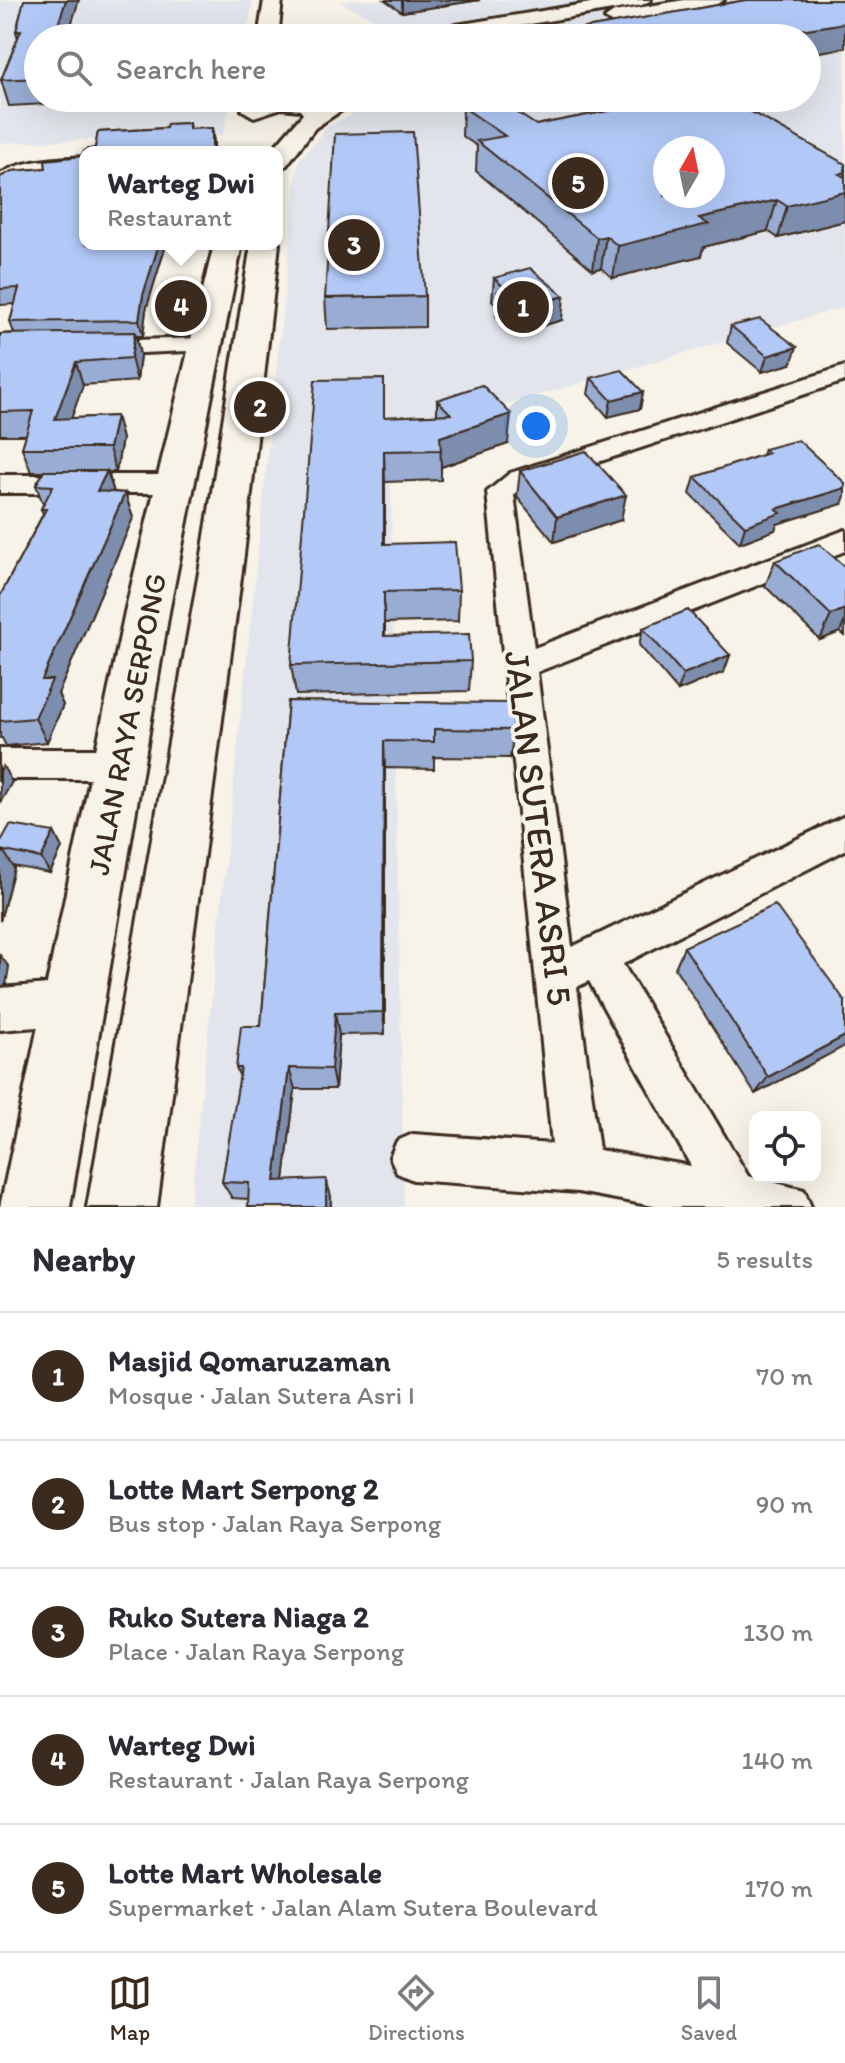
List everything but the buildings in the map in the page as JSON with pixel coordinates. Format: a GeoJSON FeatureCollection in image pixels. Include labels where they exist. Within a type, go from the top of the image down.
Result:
{"type":"FeatureCollection","features":[{"type":"Feature","properties":{"kind":"main road"},"geometry":{"type":"LineString","coordinates":[[506,24],[642,0]]}},
{"type":"Feature","properties":{"kind":"main road"},"geometry":{"type":"LineString","coordinates":[[580,24],[715,0]]}},
{"type":"Feature","properties":{"kind":"main road"},"geometry":{"type":"LineString","coordinates":[[273,6],[298,23],[327,16],[351,24]]}},
{"type":"Feature","properties":{"kind":"main road"},"geometry":{"type":"LineString","coordinates":[[283,150],[289,139],[314,113]]}},
{"type":"Feature","properties":{"kind":"main road","name":"JALAN RAYA SERPONG"},"geometry":{"type":"LineString","coordinates":[[35,1207],[118,764],[203,345],[227,250]]}},
{"type":"Feature","properties":{"kind":"main road"},"geometry":{"type":"LineString","coordinates":[[122,1207],[203,687],[232,490],[246,355],[264,250]]}},
{"type":"Feature","properties":{"kind":"street"},"geometry":{"type":"LineString","coordinates":[[0,186],[3,178],[14,173],[79,163]]}},
{"type":"Feature","properties":{"kind":"street"},"geometry":{"type":"LineString","coordinates":[[68,348],[203,345]]}},
{"type":"Feature","properties":{"kind":"street","name":"JALAN SUTERA ASRI 5"},"geometry":{"type":"LineString","coordinates":[[578,1169],[559,975],[500,498],[503,487],[519,479],[845,373]]}},
{"type":"Feature","properties":{"kind":"street"},"geometry":{"type":"LineString","coordinates":[[0,484],[176,484]]}},
{"type":"Feature","properties":{"kind":"street"},"geometry":{"type":"LineString","coordinates":[[519,666],[845,540]]}},
{"type":"Feature","properties":{"kind":"street"},"geometry":{"type":"LineString","coordinates":[[0,764],[118,764]]}},
{"type":"Feature","properties":{"kind":"street"},"geometry":{"type":"LineString","coordinates":[[559,975],[845,832]]}},
{"type":"Feature","properties":{"kind":"street"},"geometry":{"type":"LineString","coordinates":[[598,958],[733,1196]]}},
{"type":"Feature","properties":{"kind":"street"},"geometry":{"type":"LineString","coordinates":[[0,1009],[73,1003]]}},
{"type":"Feature","properties":{"kind":"street"},"geometry":{"type":"LineString","coordinates":[[413,1157],[578,1169],[787,1207]]}},
{"type":"Feature","properties":{"kind":"shaded area"},"geometry":{"type":"Polygon","coordinates":[[[0,0],[254,0],[248,24],[24,24],[24,112],[228,112],[223,135],[0,143],[0,0]]]}},
{"type":"Feature","properties":{"kind":"shaded area"},"geometry":{"type":"Polygon","coordinates":[[[845,0],[845,307],[390,438],[404,1207],[190,1207],[298,161],[329,126],[357,112],[821,112],[821,24],[383,24],[340,2],[845,0]]]}},
{"type":"Feature","properties":{"kind":"place","name":"Lotte Mart Wholesale"},"geometry":{"type":"Point","coordinates":[578,183]}},
{"type":"Feature","properties":{"kind":"place","name":"Ruko Sutera Niaga 2"},"geometry":{"type":"Point","coordinates":[354,245]}},
{"type":"Feature","properties":{"kind":"place","name":"Warteg Dwi"},"geometry":{"type":"Point","coordinates":[181,306]}},
{"type":"Feature","properties":{"kind":"place","name":"Masjid Qomaruzaman"},"geometry":{"type":"Point","coordinates":[523,307]}},
{"type":"Feature","properties":{"kind":"place","name":"Lotte Mart Serpong 2"},"geometry":{"type":"Point","coordinates":[260,407]}}]}
